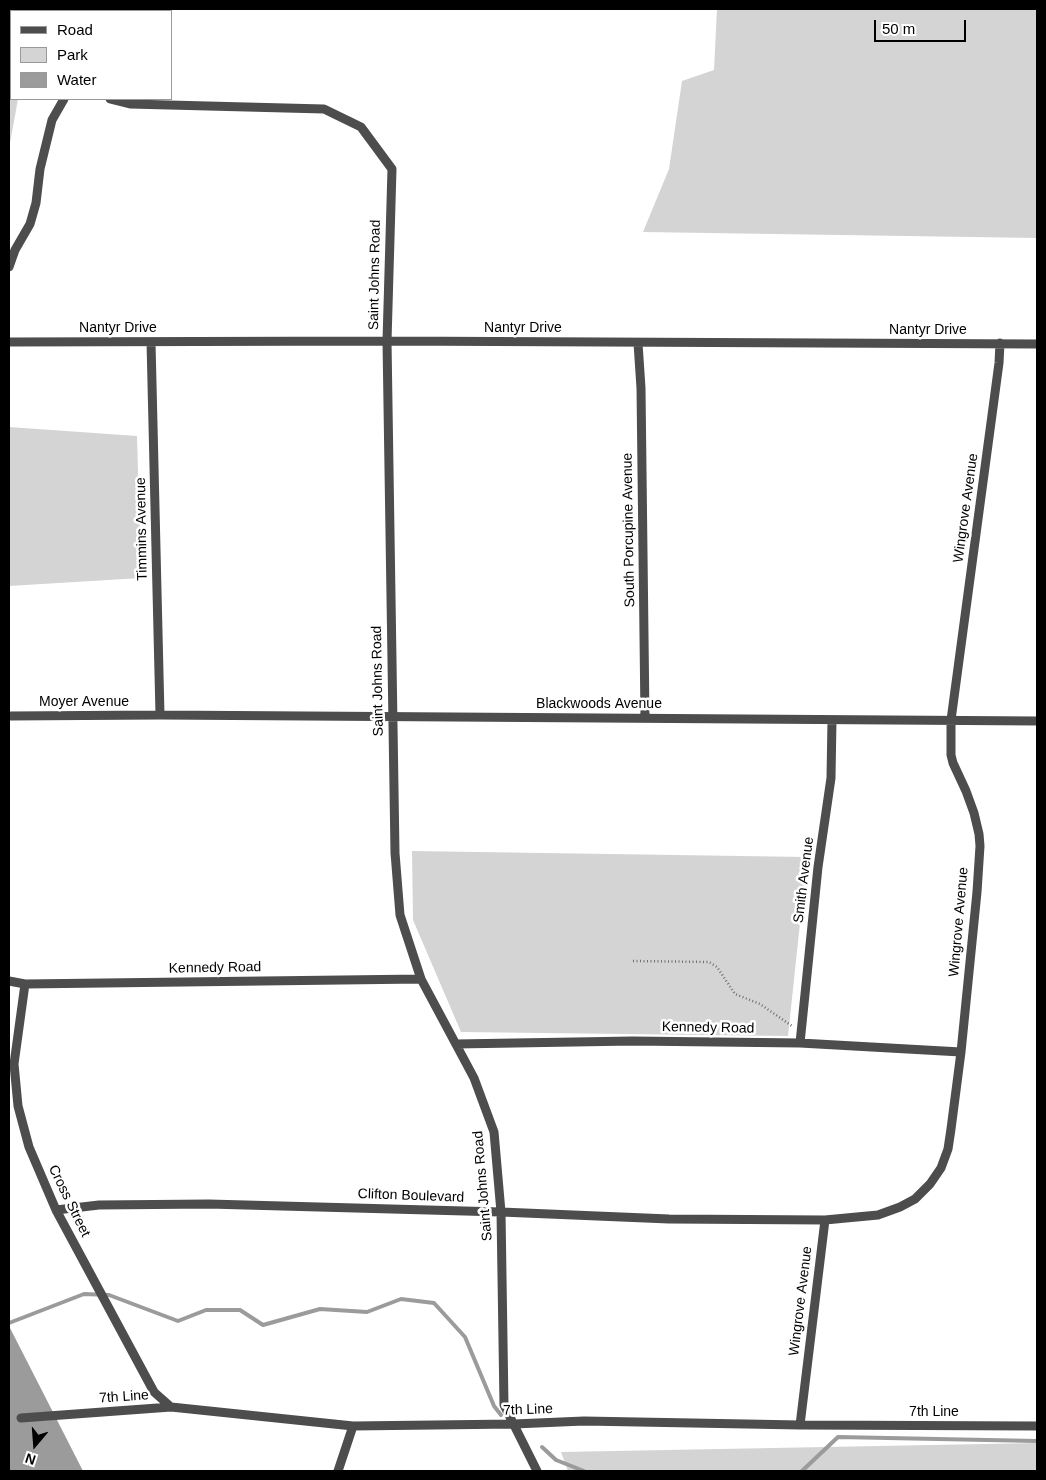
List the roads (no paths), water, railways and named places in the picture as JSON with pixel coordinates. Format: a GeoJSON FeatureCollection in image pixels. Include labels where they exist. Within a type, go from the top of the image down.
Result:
{"type":"FeatureCollection","features":[{"type":"Feature","properties":{"kind":"street"},"geometry":{"type":"LineString","coordinates":[[9,267],[15,250],[30,224],[36,203],[40,169],[52,120],[63,100]]}},
{"type":"Feature","properties":{"kind":"street","name":"Saint Johns Road"},"geometry":{"type":"LineString","coordinates":[[114,100],[130,104],[324,109],[361,127],[392,169],[387,341],[395,853],[400,916],[421,979],[474,1078],[494,1132],[502,1212],[504,1405],[537,1471]]}},
{"type":"Feature","properties":{"kind":"street","name":"Nantyr Drive"},"geometry":{"type":"LineString","coordinates":[[9,342],[387,341],[1037,344]]}},
{"type":"Feature","properties":{"kind":"street","name":"Timmins Avenue"},"geometry":{"type":"LineString","coordinates":[[151,342],[160,715]]}},
{"type":"Feature","properties":{"kind":"street","name":"South Porcupine Avenue"},"geometry":{"type":"LineString","coordinates":[[638,343],[641,388],[645,718]]}},
{"type":"Feature","properties":{"kind":"street","name":"Wingrove Avenue"},"geometry":{"type":"LineString","coordinates":[[800,1425],[824,1220],[878,1215],[900,1207],[915,1198],[930,1184],[941,1168],[948,1149],[977,892],[980,846],[974,813],[951,755],[951,720],[999,363],[1000,343]]}},
{"type":"Feature","properties":{"kind":"street","name":"Blackwoods Avenue"},"geometry":{"type":"LineString","coordinates":[[160,715],[1037,720]]}},
{"type":"Feature","properties":{"kind":"street","name":"Moyer Avenue"},"geometry":{"type":"LineString","coordinates":[[9,716],[160,715]]}},
{"type":"Feature","properties":{"kind":"street","name":"Smith Avenue"},"geometry":{"type":"LineString","coordinates":[[800,1044],[818,868],[831,778],[832,720]]}},
{"type":"Feature","properties":{"kind":"street","name":"Kennedy Road"},"geometry":{"type":"LineString","coordinates":[[9,981],[25,984],[421,979]]}},
{"type":"Feature","properties":{"kind":"street","name":"Cross Street"},"geometry":{"type":"LineString","coordinates":[[25,984],[14,1064],[18,1106],[29,1147],[56,1210],[96,1286],[154,1392],[171,1407]]}},
{"type":"Feature","properties":{"kind":"street","name":"Kennedy Road"},"geometry":{"type":"LineString","coordinates":[[456,1044],[633,1041],[800,1044],[960,1052]]}},
{"type":"Feature","properties":{"kind":"street","name":"Clifton Boulevard"},"geometry":{"type":"LineString","coordinates":[[56,1210],[99,1205],[209,1204],[502,1212],[669,1219],[824,1220]]}},
{"type":"Feature","properties":{"kind":"street","name":"7th Line"},"geometry":{"type":"LineString","coordinates":[[21,1418],[171,1407],[353,1426],[584,1421],[800,1425],[1037,1426]]}},
{"type":"Feature","properties":{"kind":"street"},"geometry":{"type":"LineString","coordinates":[[338,1471],[353,1426]]}},
{"type":"Feature","properties":{"kind":"water"},"geometry":{"type":"Polygon","coordinates":[[[9,1326],[83,1471],[9,1471],[9,1326]]]}},
{"type":"Feature","properties":{"kind":"waterway"},"geometry":{"type":"LineString","coordinates":[[9,1323],[84,1294],[109,1295],[178,1321],[206,1310],[240,1310],[263,1325],[320,1309],[367,1312],[401,1299],[434,1303],[465,1337],[494,1406],[501,1415]]}},
{"type":"Feature","properties":{"kind":"waterway"},"geometry":{"type":"LineString","coordinates":[[802,1471],[838,1437],[1037,1441]]}},
{"type":"Feature","properties":{"kind":"waterway"},"geometry":{"type":"LineString","coordinates":[[542,1447],[556,1460],[584,1471]]}}]}
